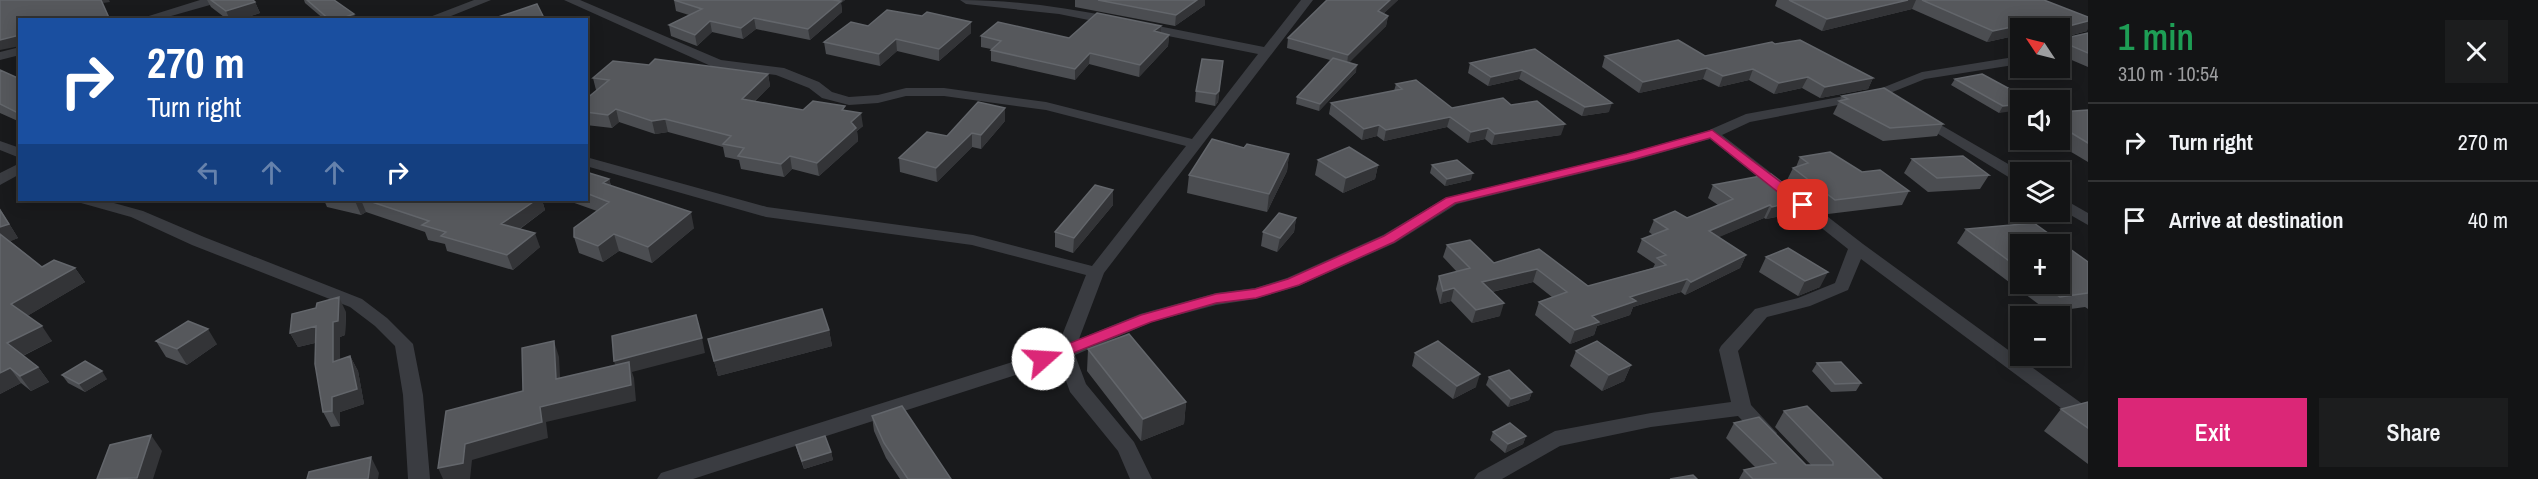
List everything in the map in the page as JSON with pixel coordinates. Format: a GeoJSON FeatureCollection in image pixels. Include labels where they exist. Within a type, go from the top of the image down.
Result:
{"type":"FeatureCollection","features":[{"type":"Feature","properties":{"kind":"street"},"geometry":{"type":"LineString","coordinates":[[149,18],[213,0]]}},
{"type":"Feature","properties":{"kind":"street"},"geometry":{"type":"LineString","coordinates":[[434,18],[485,0]]}},
{"type":"Feature","properties":{"kind":"street"},"geometry":{"type":"LineString","coordinates":[[570,0],[718,64],[779,71],[814,85],[827,95],[849,101],[878,99],[906,92],[944,92],[1047,106],[1196,144]]}},
{"type":"Feature","properties":{"kind":"street"},"geometry":{"type":"LineString","coordinates":[[966,0],[1059,10],[1267,52]]}},
{"type":"Feature","properties":{"kind":"street"},"geometry":{"type":"LineString","coordinates":[[1141,479],[1127,447],[1077,387],[1065,352],[1096,272],[1307,0]]}},
{"type":"Feature","properties":{"kind":"street"},"geometry":{"type":"LineString","coordinates":[[0,56],[18,52]]}},
{"type":"Feature","properties":{"kind":"street"},"geometry":{"type":"LineString","coordinates":[[668,479],[1065,352],[1146,318],[1216,299],[1256,293],[1293,282],[1389,239],[1451,201],[1631,157],[1712,134],[1746,118],[1880,93],[1922,76],[2010,62]]}},
{"type":"Feature","properties":{"kind":"street"},"geometry":{"type":"LineString","coordinates":[[1880,93],[2010,172]]}},
{"type":"Feature","properties":{"kind":"street"},"geometry":{"type":"LineString","coordinates":[[1712,134],[1857,248],[2088,418]]}},
{"type":"Feature","properties":{"kind":"street"},"geometry":{"type":"LineString","coordinates":[[0,145],[18,153]]}},
{"type":"Feature","properties":{"kind":"street"},"geometry":{"type":"LineString","coordinates":[[588,162],[766,212],[973,240],[1096,272]]}},
{"type":"Feature","properties":{"kind":"street"},"geometry":{"type":"LineString","coordinates":[[0,180],[18,168]]}},
{"type":"Feature","properties":{"kind":"street"},"geometry":{"type":"LineString","coordinates":[[91,201],[137,214],[198,241],[356,303],[381,322],[404,344],[414,395],[419,479]]}},
{"type":"Feature","properties":{"kind":"street"},"geometry":{"type":"LineString","coordinates":[[2070,208],[2088,220]]}},
{"type":"Feature","properties":{"kind":"street"},"geometry":{"type":"LineString","coordinates":[[1780,447],[1742,408],[1728,350],[1761,313],[1804,302],[1842,286],[1857,248]]}},
{"type":"Feature","properties":{"kind":"street"},"geometry":{"type":"LineString","coordinates":[[1485,479],[1555,439],[1651,420],[1742,408]]}},
{"type":"Feature","properties":{"kind":"building"},"geometry":{"type":"Polygon","coordinates":[[[0,0],[101,0],[109,18],[18,18],[18,36],[0,40],[0,0]]]}},
{"type":"Feature","properties":{"kind":"building"},"geometry":{"type":"Polygon","coordinates":[[[211,0],[253,0],[255,2],[226,11],[211,0]]]}},
{"type":"Feature","properties":{"kind":"building"},"geometry":{"type":"Polygon","coordinates":[[[307,0],[334,0],[354,14],[343,18],[328,18],[307,0]]]}},
{"type":"Feature","properties":{"kind":"building"},"geometry":{"type":"Polygon","coordinates":[[[674,0],[841,1],[808,29],[754,18],[741,28],[710,21],[695,35],[669,25],[702,9],[674,0]]]}},
{"type":"Feature","properties":{"kind":"building"},"geometry":{"type":"Polygon","coordinates":[[[1098,0],[1197,0],[1176,15],[1098,0]]]}},
{"type":"Feature","properties":{"kind":"building"},"geometry":{"type":"Polygon","coordinates":[[[1327,0],[1390,0],[1378,11],[1388,16],[1348,55],[1288,38],[1327,0]]]}},
{"type":"Feature","properties":{"kind":"building"},"geometry":{"type":"Polygon","coordinates":[[[1789,0],[1908,0],[1827,19],[1789,0]]]}},
{"type":"Feature","properties":{"kind":"building"},"geometry":{"type":"Polygon","coordinates":[[[1922,0],[2044,0],[2088,17],[2088,21],[2070,26],[2070,18],[2010,18],[2010,27],[1993,31],[1922,0]]]}},
{"type":"Feature","properties":{"kind":"building"},"geometry":{"type":"Polygon","coordinates":[[[537,4],[544,18],[495,18],[537,4]]]}},
{"type":"Feature","properties":{"kind":"building"},"geometry":{"type":"Polygon","coordinates":[[[887,10],[922,16],[927,12],[971,22],[939,49],[896,39],[879,54],[824,42],[851,22],[868,26],[887,10]]]}},
{"type":"Feature","properties":{"kind":"building"},"geometry":{"type":"Polygon","coordinates":[[[1097,13],[1161,26],[1154,31],[1169,35],[1140,65],[1090,53],[1075,69],[991,50],[1001,41],[981,36],[998,22],[1069,38],[1097,13]]]}},
{"type":"Feature","properties":{"kind":"building"},"geometry":{"type":"Polygon","coordinates":[[[2088,33],[2088,53],[2070,45],[2070,37],[2088,33]]]}},
{"type":"Feature","properties":{"kind":"building"},"geometry":{"type":"Polygon","coordinates":[[[1678,40],[1705,56],[1772,42],[1775,44],[1800,40],[1873,78],[1825,87],[1808,77],[1779,83],[1753,69],[1723,76],[1707,68],[1643,82],[1605,56],[1678,40]]]}},
{"type":"Feature","properties":{"kind":"building"},"geometry":{"type":"Polygon","coordinates":[[[1535,49],[1612,103],[1585,107],[1522,70],[1491,77],[1470,63],[1535,49]]]}},
{"type":"Feature","properties":{"kind":"building"},"geometry":{"type":"Polygon","coordinates":[[[1333,58],[1357,65],[1320,104],[1297,97],[1333,58]]]}},
{"type":"Feature","properties":{"kind":"building"},"geometry":{"type":"Polygon","coordinates":[[[655,59],[768,74],[742,99],[803,110],[813,101],[845,106],[842,110],[861,113],[851,122],[856,128],[817,163],[790,156],[781,164],[738,156],[744,148],[723,144],[731,136],[665,119],[652,121],[616,109],[608,115],[588,112],[588,97],[609,80],[593,78],[613,61],[649,65],[655,59]]]}},
{"type":"Feature","properties":{"kind":"building"},"geometry":{"type":"Polygon","coordinates":[[[1202,59],[1223,61],[1219,91],[1216,94],[1196,91],[1202,59]]]}},
{"type":"Feature","properties":{"kind":"building"},"geometry":{"type":"Polygon","coordinates":[[[0,70],[18,78],[18,113],[0,104],[0,70]]]}},
{"type":"Feature","properties":{"kind":"building"},"geometry":{"type":"Polygon","coordinates":[[[1982,74],[2012,90],[2010,105],[2003,106],[1955,79],[1982,74]]]}},
{"type":"Feature","properties":{"kind":"building"},"geometry":{"type":"Polygon","coordinates":[[[1416,80],[1452,108],[1503,98],[1511,105],[1537,101],[1565,124],[1495,134],[1488,128],[1471,132],[1450,117],[1386,130],[1379,125],[1364,129],[1331,103],[1402,89],[1396,84],[1416,80]]]}},
{"type":"Feature","properties":{"kind":"building"},"geometry":{"type":"Polygon","coordinates":[[[1884,88],[1943,124],[1890,128],[1839,101],[1848,99],[1842,96],[1884,88]]]}},
{"type":"Feature","properties":{"kind":"building"},"geometry":{"type":"Polygon","coordinates":[[[978,102],[1005,108],[981,135],[972,133],[936,168],[899,158],[927,132],[947,136],[978,102]]]}},
{"type":"Feature","properties":{"kind":"building"},"geometry":{"type":"Polygon","coordinates":[[[2088,110],[2088,143],[2070,132],[2070,111],[2088,110]]]}},
{"type":"Feature","properties":{"kind":"building"},"geometry":{"type":"Polygon","coordinates":[[[1212,139],[1244,148],[1247,144],[1289,154],[1269,194],[1189,175],[1212,139]]]}},
{"type":"Feature","properties":{"kind":"building"},"geometry":{"type":"Polygon","coordinates":[[[1349,147],[1378,165],[1346,178],[1318,160],[1349,147]]]}},
{"type":"Feature","properties":{"kind":"building"},"geometry":{"type":"Polygon","coordinates":[[[1830,152],[1862,172],[1880,170],[1909,191],[1835,200],[1793,168],[1808,163],[1800,157],[1830,152]]]}},
{"type":"Feature","properties":{"kind":"building"},"geometry":{"type":"Polygon","coordinates":[[[1963,156],[1989,175],[1937,178],[1912,159],[1963,156]]]}},
{"type":"Feature","properties":{"kind":"building"},"geometry":{"type":"Polygon","coordinates":[[[1457,160],[1473,173],[1447,179],[1432,165],[1457,160]]]}},
{"type":"Feature","properties":{"kind":"building"},"geometry":{"type":"Polygon","coordinates":[[[588,173],[609,179],[603,183],[691,212],[648,247],[614,234],[598,246],[574,237],[574,228],[609,202],[588,194],[588,173]]]}},
{"type":"Feature","properties":{"kind":"building"},"geometry":{"type":"Polygon","coordinates":[[[1771,174],[1810,204],[1803,205],[1797,201],[1772,207],[1770,205],[1709,231],[1746,255],[1691,282],[1687,279],[1630,297],[1636,301],[1592,316],[1599,322],[1575,330],[1539,302],[1567,292],[1537,269],[1482,282],[1504,303],[1476,310],[1454,288],[1443,291],[1439,276],[1470,268],[1447,245],[1470,240],[1494,263],[1539,249],[1588,286],[1666,265],[1657,258],[1666,255],[1642,239],[1668,229],[1654,220],[1675,211],[1687,218],[1733,199],[1713,185],[1771,174]]]}},
{"type":"Feature","properties":{"kind":"building"},"geometry":{"type":"Polygon","coordinates":[[[1095,185],[1113,190],[1074,238],[1055,232],[1095,185]]]}},
{"type":"Feature","properties":{"kind":"building"},"geometry":{"type":"Polygon","coordinates":[[[369,201],[535,201],[501,224],[535,233],[507,255],[441,236],[446,232],[422,225],[429,221],[369,201]]]}},
{"type":"Feature","properties":{"kind":"building"},"geometry":{"type":"Polygon","coordinates":[[[0,210],[9,224],[0,227],[0,210]]]}},
{"type":"Feature","properties":{"kind":"building"},"geometry":{"type":"Polygon","coordinates":[[[1279,213],[1296,218],[1280,238],[1263,232],[1279,213]]]}},
{"type":"Feature","properties":{"kind":"building"},"geometry":{"type":"Polygon","coordinates":[[[2034,223],[2049,234],[2010,234],[2010,262],[1966,229],[2034,223]]]}},
{"type":"Feature","properties":{"kind":"building"},"geometry":{"type":"Polygon","coordinates":[[[0,234],[42,267],[54,260],[75,268],[11,304],[42,326],[7,343],[38,367],[20,376],[10,368],[0,373],[0,234]]]}},
{"type":"Feature","properties":{"kind":"building"},"geometry":{"type":"Polygon","coordinates":[[[1788,248],[1828,272],[1805,281],[1766,257],[1788,248]]]}},
{"type":"Feature","properties":{"kind":"building"},"geometry":{"type":"Polygon","coordinates":[[[2070,249],[2088,262],[2088,293],[2060,297],[2056,294],[2070,294],[2070,249]]]}},
{"type":"Feature","properties":{"kind":"building"},"geometry":{"type":"Polygon","coordinates":[[[339,297],[338,321],[333,322],[333,362],[350,356],[357,389],[332,397],[332,411],[323,412],[315,364],[316,326],[290,333],[292,314],[316,308],[317,303],[339,297]]]}},
{"type":"Feature","properties":{"kind":"building"},"geometry":{"type":"Polygon","coordinates":[[[822,309],[829,330],[714,361],[708,339],[822,309]]]}},
{"type":"Feature","properties":{"kind":"building"},"geometry":{"type":"Polygon","coordinates":[[[696,315],[702,338],[614,361],[612,336],[696,315]]]}},
{"type":"Feature","properties":{"kind":"building"},"geometry":{"type":"Polygon","coordinates":[[[188,321],[208,329],[177,349],[156,341],[188,321]]]}},
{"type":"Feature","properties":{"kind":"building"},"geometry":{"type":"Polygon","coordinates":[[[1129,334],[1186,402],[1143,419],[1088,349],[1129,334]]]}},
{"type":"Feature","properties":{"kind":"building"},"geometry":{"type":"Polygon","coordinates":[[[554,341],[556,379],[629,362],[631,385],[540,407],[542,422],[465,444],[463,463],[438,468],[446,411],[523,391],[522,348],[554,341]]]}},
{"type":"Feature","properties":{"kind":"building"},"geometry":{"type":"Polygon","coordinates":[[[1438,341],[1480,374],[1457,386],[1415,353],[1438,341]]]}},
{"type":"Feature","properties":{"kind":"building"},"geometry":{"type":"Polygon","coordinates":[[[1597,341],[1631,365],[1609,375],[1576,351],[1597,341]]]}},
{"type":"Feature","properties":{"kind":"building"},"geometry":{"type":"Polygon","coordinates":[[[85,361],[102,371],[79,384],[62,375],[85,361]]]}},
{"type":"Feature","properties":{"kind":"building"},"geometry":{"type":"Polygon","coordinates":[[[1841,362],[1861,383],[1835,384],[1817,363],[1841,362]]]}},
{"type":"Feature","properties":{"kind":"building"},"geometry":{"type":"Polygon","coordinates":[[[1509,370],[1532,392],[1511,399],[1489,377],[1509,370]]]}},
{"type":"Feature","properties":{"kind":"building"},"geometry":{"type":"Polygon","coordinates":[[[2088,402],[2088,428],[2061,409],[2088,402]]]}},
{"type":"Feature","properties":{"kind":"building"},"geometry":{"type":"Polygon","coordinates":[[[902,406],[951,479],[908,479],[884,443],[872,416],[902,406]]]}},
{"type":"Feature","properties":{"kind":"building"},"geometry":{"type":"Polygon","coordinates":[[[1807,406],[1882,479],[1753,479],[1744,470],[1776,463],[1734,423],[1759,417],[1806,465],[1833,465],[1833,462],[1784,411],[1807,406]]]}},
{"type":"Feature","properties":{"kind":"building"},"geometry":{"type":"Polygon","coordinates":[[[1510,423],[1526,436],[1508,444],[1493,432],[1510,423]]]}},
{"type":"Feature","properties":{"kind":"building"},"geometry":{"type":"Polygon","coordinates":[[[151,435],[137,478],[97,479],[110,445],[151,435]]]}},
{"type":"Feature","properties":{"kind":"building"},"geometry":{"type":"Polygon","coordinates":[[[825,436],[831,452],[802,461],[796,445],[825,436]]]}},
{"type":"Feature","properties":{"kind":"building"},"geometry":{"type":"Polygon","coordinates":[[[371,457],[368,479],[307,479],[309,472],[371,457]]]}},
{"type":"Feature","properties":{"kind":"building"},"geometry":{"type":"Polygon","coordinates":[[[1693,475],[1697,479],[1670,479],[1693,475]]]}},
{"type":"Feature","properties":{"kind":"route"},"geometry":{"type":"LineString","coordinates":[[1043,359],[1146,318],[1216,299],[1256,293],[1293,282],[1389,239],[1413,222],[1451,201],[1506,185],[1631,157],[1712,134],[1803,205]]}}]}
